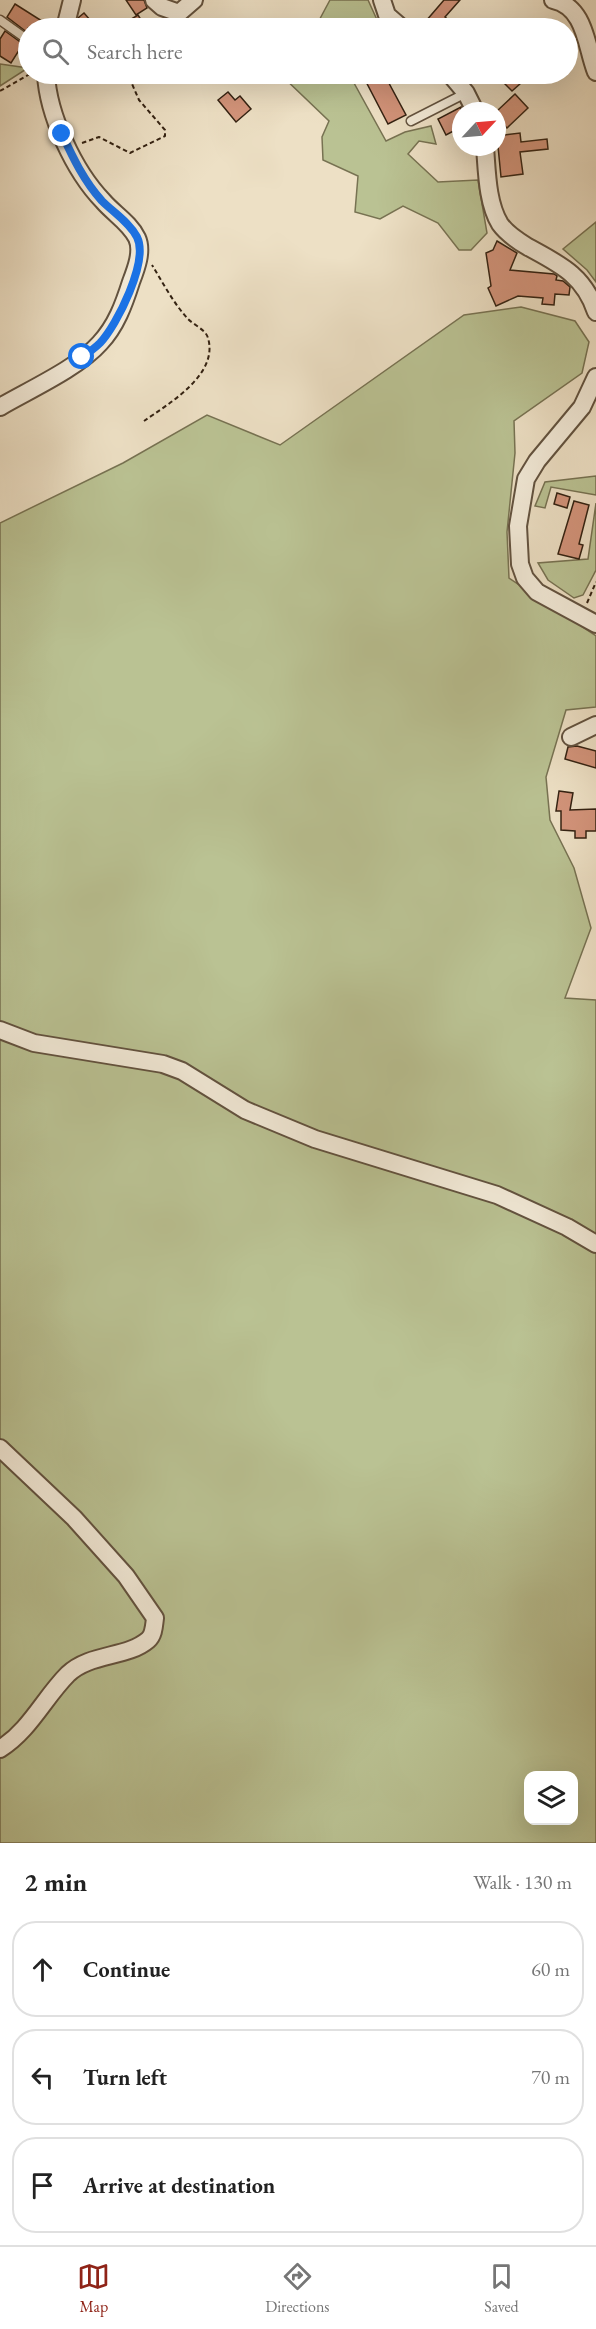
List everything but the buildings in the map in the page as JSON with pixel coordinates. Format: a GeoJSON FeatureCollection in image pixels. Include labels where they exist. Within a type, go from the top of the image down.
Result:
{"type":"FeatureCollection","features":[{"type":"Feature","properties":{"kind":"street"},"geometry":{"type":"LineString","coordinates":[[68,18],[72,0]]}},
{"type":"Feature","properties":{"kind":"street"},"geometry":{"type":"LineString","coordinates":[[154,0],[162,8],[179,13],[194,0]]}},
{"type":"Feature","properties":{"kind":"street"},"geometry":{"type":"LineString","coordinates":[[382,0],[387,15],[390,18]]}},
{"type":"Feature","properties":{"kind":"street"},"geometry":{"type":"LineString","coordinates":[[553,0],[568,8],[577,18]]}},
{"type":"Feature","properties":{"kind":"street"},"geometry":{"type":"LineString","coordinates":[[578,20],[596,72]]}},
{"type":"Feature","properties":{"kind":"street"},"geometry":{"type":"LineString","coordinates":[[0,407],[65,369],[100,344],[124,304],[140,249],[127,225],[85,181],[68,148],[47,84]]}},
{"type":"Feature","properties":{"kind":"street"},"geometry":{"type":"LineString","coordinates":[[458,84],[470,102]]}},
{"type":"Feature","properties":{"kind":"street"},"geometry":{"type":"LineString","coordinates":[[486,156],[489,182],[501,225],[514,239],[568,270],[578,279],[595,304]]}},
{"type":"Feature","properties":{"kind":"street"},"geometry":{"type":"LineString","coordinates":[[589,620],[537,592],[525,578],[520,564],[518,526],[526,479],[537,461],[582,407],[596,377]]}},
{"type":"Feature","properties":{"kind":"street"},"geometry":{"type":"LineString","coordinates":[[571,737],[596,725]]}},
{"type":"Feature","properties":{"kind":"street"},"geometry":{"type":"LineString","coordinates":[[0,1030],[34,1043],[163,1064],[182,1071],[245,1110],[315,1139],[497,1195],[567,1227],[596,1244]]}},
{"type":"Feature","properties":{"kind":"street"},"geometry":{"type":"LineString","coordinates":[[0,1448],[74,1518],[126,1576],[155,1618],[152,1634],[148,1640],[129,1649],[82,1664],[68,1674],[25,1728],[0,1749]]}},
{"type":"Feature","properties":{"kind":"lane"},"geometry":{"type":"LineString","coordinates":[[0,20],[18,33]]}},
{"type":"Feature","properties":{"kind":"lane"},"geometry":{"type":"LineString","coordinates":[[411,121],[466,93]]}},
{"type":"Feature","properties":{"kind":"path"},"geometry":{"type":"LineString","coordinates":[[0,91],[18,81]]}},
{"type":"Feature","properties":{"kind":"path"},"geometry":{"type":"LineString","coordinates":[[68,148],[99,137],[130,153],[165,136],[165,130],[139,100],[132,84]]}},
{"type":"Feature","properties":{"kind":"path"},"geometry":{"type":"LineString","coordinates":[[138,242],[186,317],[208,339],[208,355],[194,383],[182,395],[144,421]]}},
{"type":"Feature","properties":{"kind":"path"},"geometry":{"type":"LineString","coordinates":[[589,620],[596,582]]}},
{"type":"Feature","properties":{"kind":"green space"},"geometry":{"type":"Polygon","coordinates":[[[330,0],[368,0],[376,18],[320,18],[330,0]]]}},
{"type":"Feature","properties":{"kind":"green space"},"geometry":{"type":"Polygon","coordinates":[[[0,64],[18,67],[18,74],[0,86],[0,64]]]}},
{"type":"Feature","properties":{"kind":"green space"},"geometry":{"type":"Polygon","coordinates":[[[290,84],[355,84],[386,141],[405,132],[431,126],[436,144],[419,141],[408,154],[438,182],[478,180],[487,233],[471,250],[459,250],[438,223],[403,206],[380,219],[355,212],[358,176],[323,160],[322,137],[329,121],[290,84]]]}},
{"type":"Feature","properties":{"kind":"green space"},"geometry":{"type":"Polygon","coordinates":[[[596,222],[596,282],[587,270],[563,249],[596,222]]]}},
{"type":"Feature","properties":{"kind":"green space"},"geometry":{"type":"Polygon","coordinates":[[[521,307],[575,321],[589,342],[582,373],[514,421],[515,453],[507,532],[509,578],[596,636],[596,707],[566,710],[546,777],[550,820],[574,868],[591,928],[565,998],[596,1000],[596,1843],[0,1843],[0,523],[123,463],[207,415],[280,445],[464,315],[521,307]]]}},
{"type":"Feature","properties":{"kind":"green space"},"geometry":{"type":"Polygon","coordinates":[[[596,476],[596,495],[551,487],[545,508],[535,506],[545,482],[596,476]]]}},
{"type":"Feature","properties":{"kind":"green space"},"geometry":{"type":"Polygon","coordinates":[[[596,503],[596,570],[583,595],[574,598],[548,580],[538,563],[588,559],[596,503]]]}},
{"type":"Feature","properties":{"kind":"route"},"geometry":{"type":"LineString","coordinates":[[62,134],[85,181],[137,237],[140,249],[124,304],[114,324],[100,344],[82,357]]}}]}
